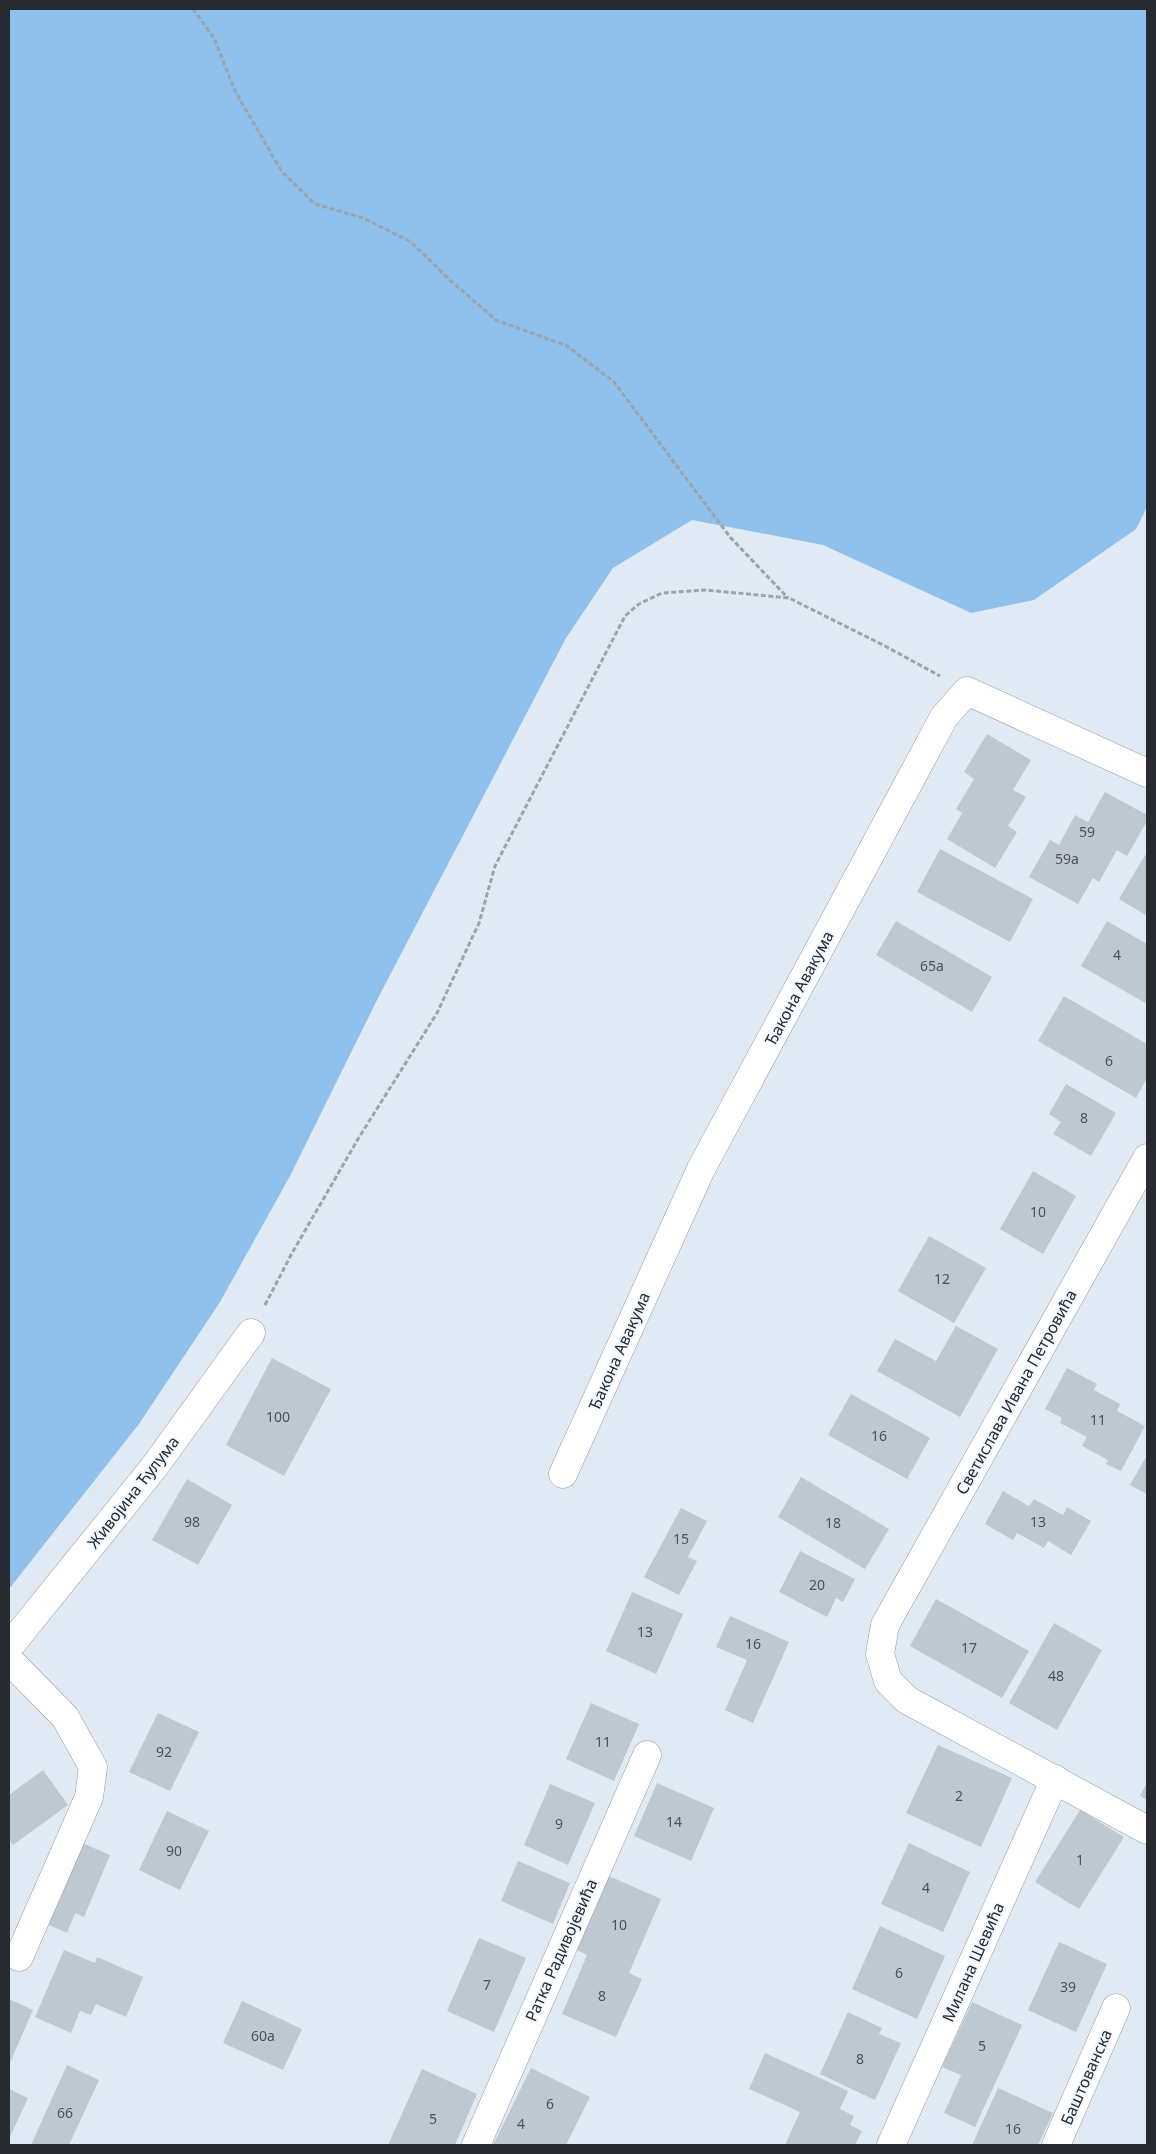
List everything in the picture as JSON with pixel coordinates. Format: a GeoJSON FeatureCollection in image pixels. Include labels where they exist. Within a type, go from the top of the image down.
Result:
{"type":"FeatureCollection","features":[{"type":"Feature","properties":{"kind":"street"},"geometry":{"type":"LineString","coordinates":[[967,691],[1147,773]]}},
{"type":"Feature","properties":{"kind":"street","name":"Ђакона Авакума"},"geometry":{"type":"LineString","coordinates":[[563,1474],[701,1169],[944,717],[967,691]]}},
{"type":"Feature","properties":{"kind":"street","name":"Светислава Ивана Петровића"},"geometry":{"type":"LineString","coordinates":[[1147,1158],[885,1626],[880,1654],[888,1681],[908,1700],[1147,1830]]}},
{"type":"Feature","properties":{"kind":"street","name":"Живојина Ћулума"},"geometry":{"type":"LineString","coordinates":[[9,1647],[155,1466],[251,1333]]}},
{"type":"Feature","properties":{"kind":"street"},"geometry":{"type":"LineString","coordinates":[[9,1660],[65,1717],[93,1767],[90,1796],[19,1956]]}},
{"type":"Feature","properties":{"kind":"street","name":"Ратка Радивојевића"},"geometry":{"type":"LineString","coordinates":[[476,2145],[647,1755]]}},
{"type":"Feature","properties":{"kind":"street","name":"Милана Шевића"},"geometry":{"type":"LineString","coordinates":[[891,2145],[1055,1779]]}},
{"type":"Feature","properties":{"kind":"street","name":"Баштованска"},"geometry":{"type":"LineString","coordinates":[[1056,2145],[1116,2008]]}},
{"type":"Feature","properties":{"kind":"path"},"geometry":{"type":"LineString","coordinates":[[193,9],[214,38],[235,91],[282,172],[315,204],[364,218],[411,242],[450,280],[496,320],[567,346],[614,382],[730,537],[789,598],[885,646],[967,691]]}},
{"type":"Feature","properties":{"kind":"path"},"geometry":{"type":"LineString","coordinates":[[251,1333],[292,1255],[354,1148],[437,1013],[479,923],[495,866],[625,616],[639,604],[662,593],[706,590],[789,598]]}},
{"type":"Feature","properties":{"kind":"shaded area"},"geometry":{"type":"Polygon","coordinates":[[[9,9],[1147,9],[1147,507],[1136,529],[1034,600],[971,613],[823,545],[692,520],[613,568],[566,638],[377,1000],[290,1176],[220,1302],[139,1424],[9,1589],[9,9]]]}},
{"type":"Feature","properties":{"kind":"building"},"geometry":{"type":"Polygon","coordinates":[[[987,734],[1031,760],[1013,790],[1026,797],[1008,826],[1017,832],[995,868],[947,839],[962,813],[956,809],[974,779],[964,772],[987,734]]]}},
{"type":"Feature","properties":{"kind":"building"},"geometry":{"type":"Polygon","coordinates":[[[1105,792],[1147,815],[1147,821],[1127,856],[1117,850],[1099,882],[1093,878],[1078,904],[1029,877],[1050,840],[1059,845],[1075,815],[1088,822],[1105,792]]]}},
{"type":"Feature","properties":{"kind":"building"},"geometry":{"type":"Polygon","coordinates":[[[940,849],[1033,899],[1010,942],[917,892],[940,849]]]}},
{"type":"Feature","properties":{"kind":"building"},"geometry":{"type":"Polygon","coordinates":[[[1145,855],[1147,856],[1147,916],[1119,899],[1145,855]]]}},
{"type":"Feature","properties":{"kind":"building"},"geometry":{"type":"Polygon","coordinates":[[[896,921],[992,977],[972,1012],[876,955],[896,921]]]}},
{"type":"Feature","properties":{"kind":"building"},"geometry":{"type":"Polygon","coordinates":[[[1107,921],[1147,944],[1147,1004],[1081,966],[1107,921]]]}},
{"type":"Feature","properties":{"kind":"building"},"geometry":{"type":"Polygon","coordinates":[[[1064,996],[1147,1044],[1147,1078],[1136,1098],[1038,1041],[1064,996]]]}},
{"type":"Feature","properties":{"kind":"building"},"geometry":{"type":"Polygon","coordinates":[[[1066,1084],[1116,1113],[1091,1156],[1053,1134],[1061,1122],[1049,1114],[1066,1084]]]}},
{"type":"Feature","properties":{"kind":"building"},"geometry":{"type":"Polygon","coordinates":[[[1033,1171],[1076,1196],[1043,1254],[1000,1229],[1033,1171]]]}},
{"type":"Feature","properties":{"kind":"building"},"geometry":{"type":"Polygon","coordinates":[[[929,1236],[986,1268],[954,1323],[898,1291],[929,1236]]]}},
{"type":"Feature","properties":{"kind":"building"},"geometry":{"type":"Polygon","coordinates":[[[956,1326],[998,1349],[960,1417],[877,1371],[895,1339],[936,1361],[956,1326]]]}},
{"type":"Feature","properties":{"kind":"building"},"geometry":{"type":"Polygon","coordinates":[[[272,1358],[331,1389],[284,1476],[226,1445],[272,1358]]]}},
{"type":"Feature","properties":{"kind":"building"},"geometry":{"type":"Polygon","coordinates":[[[1067,1368],[1097,1384],[1094,1390],[1120,1404],[1117,1411],[1145,1426],[1121,1471],[1106,1464],[1108,1460],[1082,1446],[1087,1437],[1060,1423],[1062,1418],[1045,1409],[1067,1368]]]}},
{"type":"Feature","properties":{"kind":"building"},"geometry":{"type":"Polygon","coordinates":[[[851,1394],[930,1438],[907,1479],[828,1435],[851,1394]]]}},
{"type":"Feature","properties":{"kind":"building"},"geometry":{"type":"Polygon","coordinates":[[[1147,1455],[1147,1494],[1130,1485],[1147,1455]]]}},
{"type":"Feature","properties":{"kind":"building"},"geometry":{"type":"Polygon","coordinates":[[[801,1477],[889,1529],[865,1569],[778,1517],[801,1477]]]}},
{"type":"Feature","properties":{"kind":"building"},"geometry":{"type":"Polygon","coordinates":[[[187,1479],[232,1505],[198,1565],[152,1540],[187,1479]]]}},
{"type":"Feature","properties":{"kind":"building"},"geometry":{"type":"Polygon","coordinates":[[[1003,1491],[1029,1506],[1034,1499],[1063,1515],[1067,1507],[1091,1521],[1071,1555],[1048,1541],[1044,1548],[1017,1533],[1013,1540],[985,1524],[1003,1491]]]}},
{"type":"Feature","properties":{"kind":"building"},"geometry":{"type":"Polygon","coordinates":[[[681,1508],[707,1521],[688,1557],[697,1561],[679,1595],[644,1577],[681,1508]]]}},
{"type":"Feature","properties":{"kind":"building"},"geometry":{"type":"Polygon","coordinates":[[[800,1551],[855,1579],[843,1602],[836,1598],[827,1617],[779,1592],[800,1551]]]}},
{"type":"Feature","properties":{"kind":"building"},"geometry":{"type":"Polygon","coordinates":[[[632,1592],[683,1614],[656,1674],[606,1651],[632,1592]]]}},
{"type":"Feature","properties":{"kind":"building"},"geometry":{"type":"Polygon","coordinates":[[[936,1599],[1029,1651],[1002,1698],[910,1646],[936,1599]]]}},
{"type":"Feature","properties":{"kind":"building"},"geometry":{"type":"Polygon","coordinates":[[[730,1616],[789,1642],[753,1723],[725,1710],[747,1660],[716,1647],[730,1616]]]}},
{"type":"Feature","properties":{"kind":"building"},"geometry":{"type":"Polygon","coordinates":[[[1054,1623],[1102,1650],[1057,1730],[1009,1703],[1054,1623]]]}},
{"type":"Feature","properties":{"kind":"building"},"geometry":{"type":"Polygon","coordinates":[[[591,1703],[639,1724],[614,1781],[566,1759],[591,1703]]]}},
{"type":"Feature","properties":{"kind":"building"},"geometry":{"type":"Polygon","coordinates":[[[158,1713],[199,1732],[170,1791],[129,1772],[158,1713]]]}},
{"type":"Feature","properties":{"kind":"building"},"geometry":{"type":"Polygon","coordinates":[[[938,1745],[1012,1778],[981,1847],[906,1813],[938,1745]]]}},
{"type":"Feature","properties":{"kind":"building"},"geometry":{"type":"Polygon","coordinates":[[[43,1770],[68,1805],[13,1845],[9,1839],[9,1795],[43,1770]]]}},
{"type":"Feature","properties":{"kind":"building"},"geometry":{"type":"Polygon","coordinates":[[[1147,1782],[1147,1800],[1140,1796],[1147,1782]]]}},
{"type":"Feature","properties":{"kind":"building"},"geometry":{"type":"Polygon","coordinates":[[[657,1783],[714,1808],[691,1861],[634,1836],[657,1783]]]}},
{"type":"Feature","properties":{"kind":"building"},"geometry":{"type":"Polygon","coordinates":[[[550,1784],[595,1803],[568,1865],[524,1845],[550,1784]]]}},
{"type":"Feature","properties":{"kind":"building"},"geometry":{"type":"Polygon","coordinates":[[[1080,1810],[1124,1837],[1079,1909],[1035,1882],[1080,1810]]]}},
{"type":"Feature","properties":{"kind":"building"},"geometry":{"type":"Polygon","coordinates":[[[167,1811],[209,1831],[180,1890],[139,1870],[167,1811]]]}},
{"type":"Feature","properties":{"kind":"building"},"geometry":{"type":"Polygon","coordinates":[[[73,1839],[110,1855],[84,1917],[75,1913],[67,1933],[38,1920],[73,1839]]]}},
{"type":"Feature","properties":{"kind":"building"},"geometry":{"type":"Polygon","coordinates":[[[909,1843],[970,1872],[943,1932],[881,1904],[909,1843]]]}},
{"type":"Feature","properties":{"kind":"building"},"geometry":{"type":"Polygon","coordinates":[[[518,1861],[570,1883],[553,1924],[501,1901],[518,1861]]]}},
{"type":"Feature","properties":{"kind":"building"},"geometry":{"type":"Polygon","coordinates":[[[609,1876],[661,1899],[629,1973],[642,1979],[616,2037],[562,2014],[587,1955],[577,1950],[609,1876]]]}},
{"type":"Feature","properties":{"kind":"building"},"geometry":{"type":"Polygon","coordinates":[[[880,1926],[945,1956],[917,2019],[852,1989],[880,1926]]]}},
{"type":"Feature","properties":{"kind":"building"},"geometry":{"type":"Polygon","coordinates":[[[479,1938],[526,1958],[494,2032],[447,2011],[479,1938]]]}},
{"type":"Feature","properties":{"kind":"building"},"geometry":{"type":"Polygon","coordinates":[[[1059,1942],[1107,1964],[1076,2032],[1028,2010],[1059,1942]]]}},
{"type":"Feature","properties":{"kind":"building"},"geometry":{"type":"Polygon","coordinates":[[[64,1950],[95,1963],[97,1957],[143,1977],[126,2017],[96,2004],[91,2015],[80,2011],[71,2033],[35,2017],[64,1950]]]}},
{"type":"Feature","properties":{"kind":"building"},"geometry":{"type":"Polygon","coordinates":[[[9,1999],[33,2010],[9,2065],[9,1999]]]}},
{"type":"Feature","properties":{"kind":"building"},"geometry":{"type":"Polygon","coordinates":[[[242,2001],[302,2029],[283,2070],[223,2043],[242,2001]]]}},
{"type":"Feature","properties":{"kind":"building"},"geometry":{"type":"Polygon","coordinates":[[[972,2002],[1022,2025],[975,2127],[944,2113],[961,2075],[942,2067],[972,2002]]]}},
{"type":"Feature","properties":{"kind":"building"},"geometry":{"type":"Polygon","coordinates":[[[848,2012],[882,2028],[879,2034],[901,2043],[875,2100],[820,2074],[848,2012]]]}},
{"type":"Feature","properties":{"kind":"building"},"geometry":{"type":"Polygon","coordinates":[[[765,2053],[848,2091],[840,2109],[854,2116],[850,2125],[862,2131],[855,2145],[785,2145],[800,2112],[749,2089],[765,2053]]]}},
{"type":"Feature","properties":{"kind":"building"},"geometry":{"type":"Polygon","coordinates":[[[67,2065],[99,2080],[69,2145],[31,2145],[67,2065]]]}},
{"type":"Feature","properties":{"kind":"building"},"geometry":{"type":"Polygon","coordinates":[[[531,2068],[590,2097],[566,2145],[493,2145],[531,2068]]]}},
{"type":"Feature","properties":{"kind":"building"},"geometry":{"type":"Polygon","coordinates":[[[422,2069],[477,2094],[455,2145],[388,2145],[422,2069]]]}},
{"type":"Feature","properties":{"kind":"building"},"geometry":{"type":"Polygon","coordinates":[[[998,2088],[1053,2113],[1038,2145],[972,2145],[998,2088]]]}},
{"type":"Feature","properties":{"kind":"building"},"geometry":{"type":"Polygon","coordinates":[[[9,2089],[28,2098],[9,2139],[9,2089]]]}}]}
